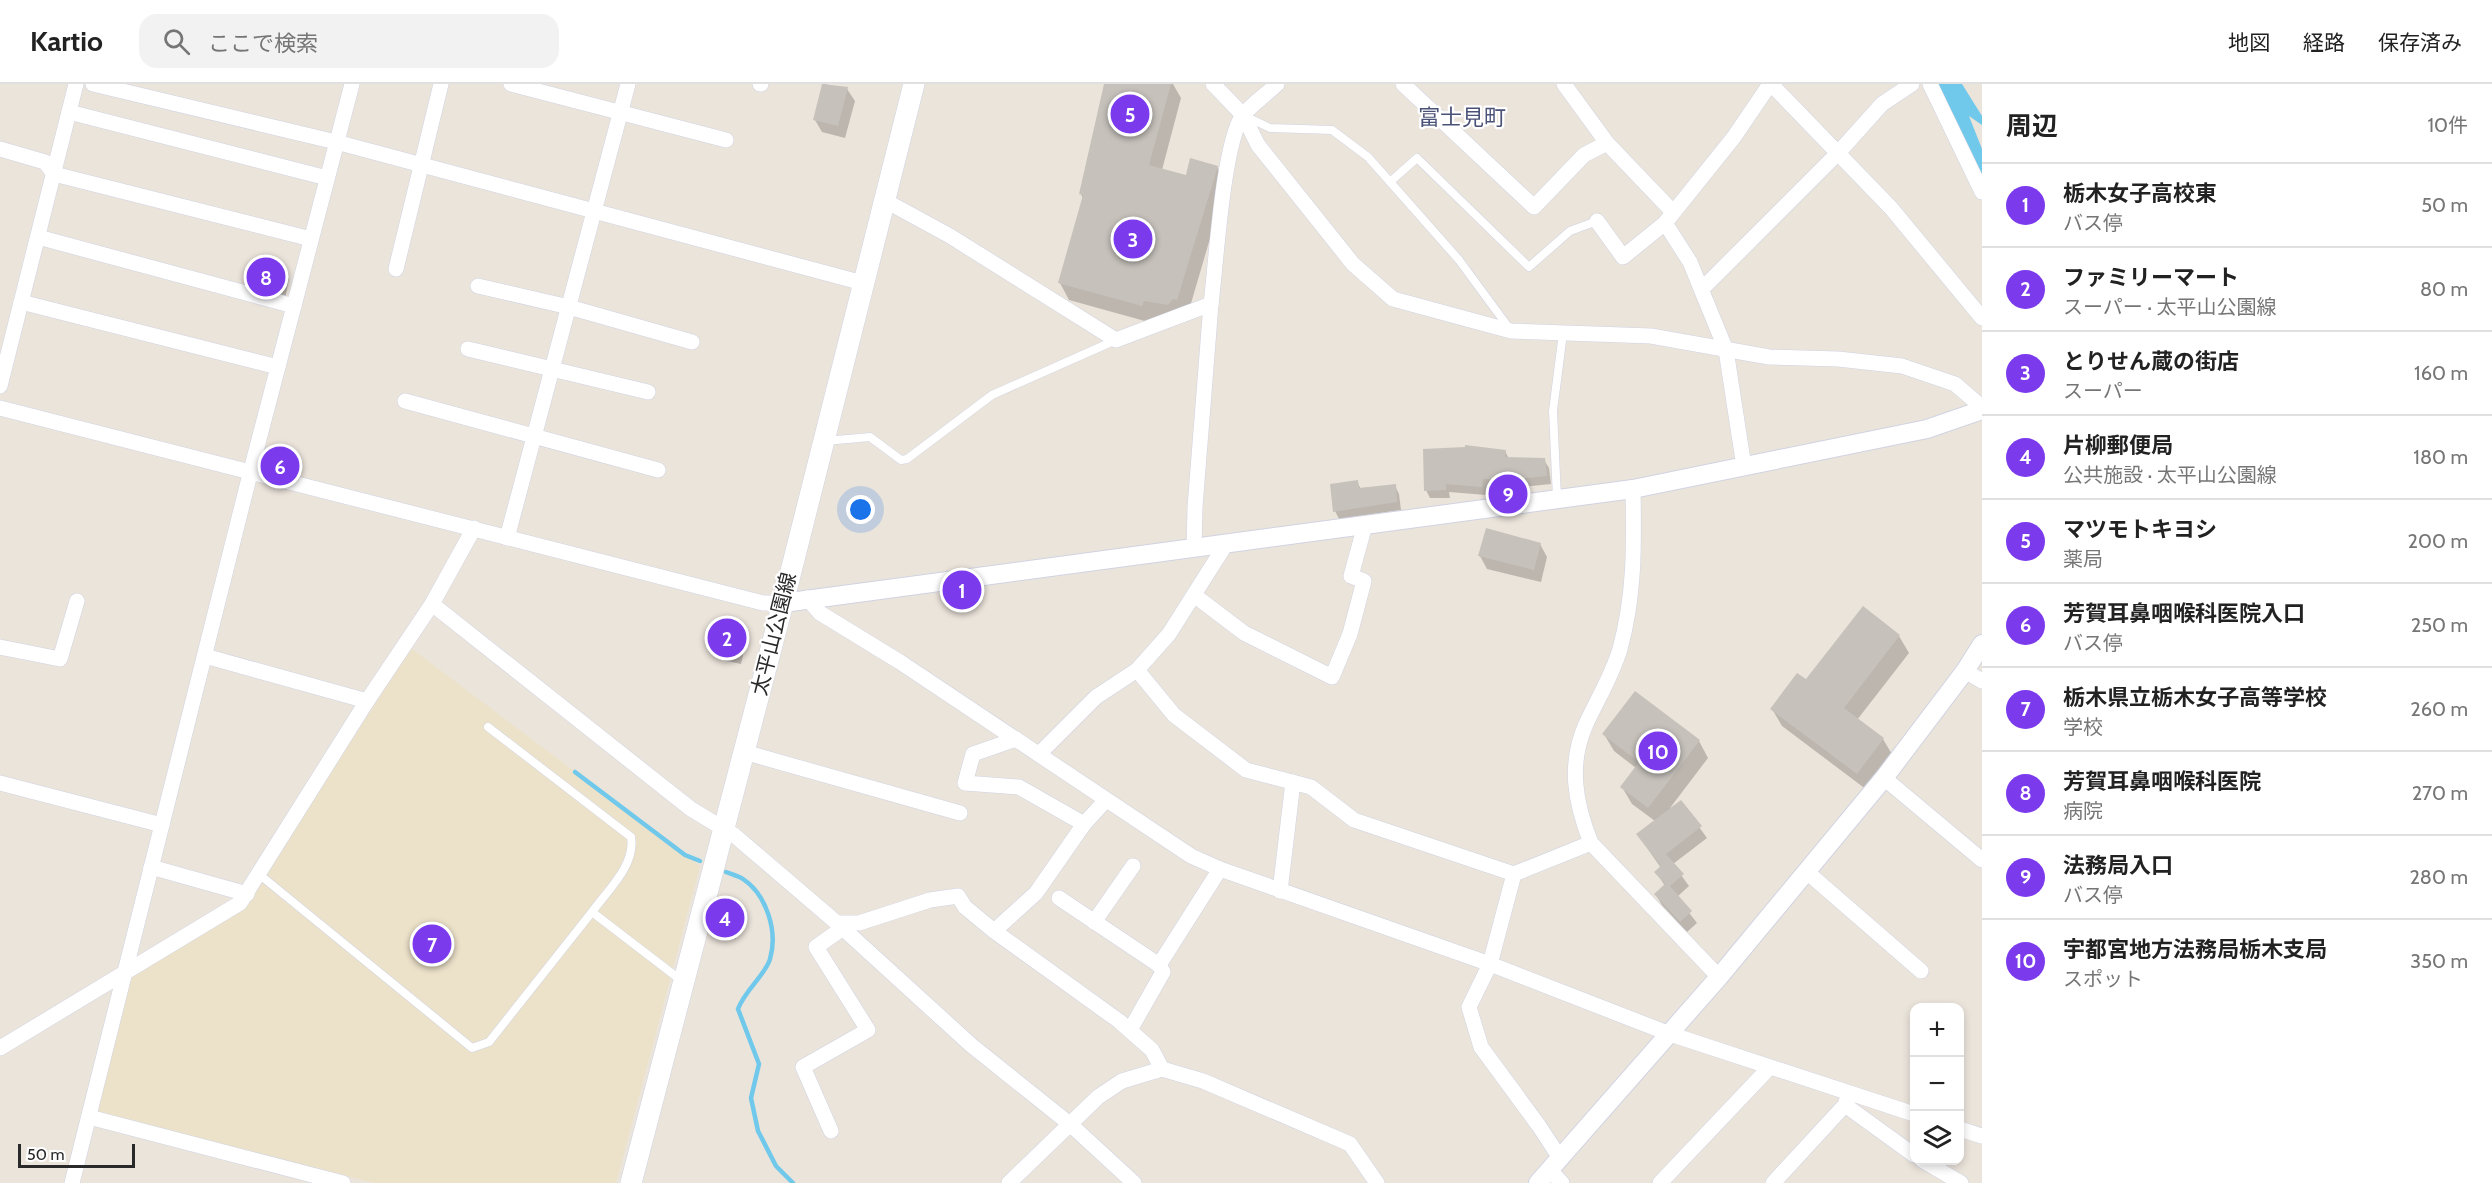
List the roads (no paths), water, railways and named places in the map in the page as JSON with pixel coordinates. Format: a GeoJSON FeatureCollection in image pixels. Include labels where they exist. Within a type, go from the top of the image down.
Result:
{"type":"FeatureCollection","features":[{"type":"Feature","properties":{"kind":"main road","name":"太平山公園線"},"geometry":{"type":"LineString","coordinates":[[631,1183],[783,603],[914,84]]}},
{"type":"Feature","properties":{"kind":"street"},"geometry":{"type":"LineString","coordinates":[[0,386],[76,84]]}},
{"type":"Feature","properties":{"kind":"street"},"geometry":{"type":"LineString","coordinates":[[93,84],[336,142],[862,283]]}},
{"type":"Feature","properties":{"kind":"street"},"geometry":{"type":"LineString","coordinates":[[72,1183],[251,470],[352,84]]}},
{"type":"Feature","properties":{"kind":"street"},"geometry":{"type":"LineString","coordinates":[[396,269],[441,84]]}},
{"type":"Feature","properties":{"kind":"street"},"geometry":{"type":"LineString","coordinates":[[511,84],[726,140]]}},
{"type":"Feature","properties":{"kind":"street"},"geometry":{"type":"LineString","coordinates":[[507,538],[628,84]]}},
{"type":"Feature","properties":{"kind":"street"},"geometry":{"type":"LineString","coordinates":[[0,408],[251,470],[763,603],[783,603],[1633,489],[1927,429],[1982,408],[1955,384],[1902,366],[1838,359],[1769,357],[1651,336],[1511,331],[1393,299],[1353,264],[1258,145],[1243,115],[1214,84]]}},
{"type":"Feature","properties":{"kind":"street"},"geometry":{"type":"LineString","coordinates":[[1194,548],[1195,507],[1211,304],[1223,197],[1232,148],[1243,115],[1277,84]]}},
{"type":"Feature","properties":{"kind":"street"},"geometry":{"type":"LineString","coordinates":[[1403,84],[1534,207],[1584,155],[1607,143]]}},
{"type":"Feature","properties":{"kind":"street"},"geometry":{"type":"LineString","coordinates":[[1564,84],[1607,143],[1669,218],[1702,289],[1726,350],[1744,467]]}},
{"type":"Feature","properties":{"kind":"street"},"geometry":{"type":"LineString","coordinates":[[1597,221],[1623,257],[1669,218],[1734,137],[1770,84],[1839,152],[1891,208],[1982,318]]}},
{"type":"Feature","properties":{"kind":"street"},"geometry":{"type":"LineString","coordinates":[[1702,289],[1839,152],[1882,104],[1912,84]]}},
{"type":"Feature","properties":{"kind":"street"},"geometry":{"type":"LineString","coordinates":[[1930,84],[1982,192]]}},
{"type":"Feature","properties":{"kind":"street"},"geometry":{"type":"LineString","coordinates":[[69,112],[327,178]]}},
{"type":"Feature","properties":{"kind":"street"},"geometry":{"type":"LineString","coordinates":[[0,149],[45,162],[54,174],[311,239]]}},
{"type":"Feature","properties":{"kind":"street"},"geometry":{"type":"LineString","coordinates":[[884,200],[950,236],[1116,340],[1211,304]]}},
{"type":"Feature","properties":{"kind":"street"},"geometry":{"type":"LineString","coordinates":[[38,237],[294,306]]}},
{"type":"Feature","properties":{"kind":"street"},"geometry":{"type":"LineString","coordinates":[[478,286],[569,307],[693,342]]}},
{"type":"Feature","properties":{"kind":"street"},"geometry":{"type":"LineString","coordinates":[[21,302],[278,367]]}},
{"type":"Feature","properties":{"kind":"street"},"geometry":{"type":"LineString","coordinates":[[468,349],[648,392]]}},
{"type":"Feature","properties":{"kind":"street"},"geometry":{"type":"LineString","coordinates":[[405,402],[535,435],[658,470]]}},
{"type":"Feature","properties":{"kind":"street"},"geometry":{"type":"LineString","coordinates":[[1633,489],[1633,592],[1610,681],[1586,723],[1578,747],[1575,767],[1580,814],[1591,843],[1719,976]]}},
{"type":"Feature","properties":{"kind":"street"},"geometry":{"type":"LineString","coordinates":[[1194,595],[1244,633],[1332,677],[1350,634],[1364,581],[1351,576],[1365,525]]}},
{"type":"Feature","properties":{"kind":"street"},"geometry":{"type":"LineString","coordinates":[[0,1048],[237,907],[260,875],[367,701],[432,604],[474,528]]}},
{"type":"Feature","properties":{"kind":"street"},"geometry":{"type":"LineString","coordinates":[[1038,754],[1074,716],[1096,697],[1137,670],[1169,633],[1226,544]]}},
{"type":"Feature","properties":{"kind":"street"},"geometry":{"type":"LineString","coordinates":[[807,598],[820,613],[1016,739],[1191,856],[1280,891],[1490,964],[1670,1034],[1770,1067],[1847,1099],[1910,1113]]}},
{"type":"Feature","properties":{"kind":"street"},"geometry":{"type":"LineString","coordinates":[[0,647],[60,660],[77,601]]}},
{"type":"Feature","properties":{"kind":"street"},"geometry":{"type":"LineString","coordinates":[[432,604],[691,809],[723,826],[840,925],[971,1045],[1071,1125],[1134,1183]]}},
{"type":"Feature","properties":{"kind":"street"},"geometry":{"type":"LineString","coordinates":[[1552,1174],[1884,778],[1965,671],[1982,644]]}},
{"type":"Feature","properties":{"kind":"street"},"geometry":{"type":"LineString","coordinates":[[204,656],[367,701]]}},
{"type":"Feature","properties":{"kind":"street"},"geometry":{"type":"LineString","coordinates":[[1137,670],[1174,715],[1246,770],[1311,787],[1354,820],[1514,874],[1591,843]]}},
{"type":"Feature","properties":{"kind":"street"},"geometry":{"type":"LineString","coordinates":[[1965,671],[1982,681]]}},
{"type":"Feature","properties":{"kind":"street"},"geometry":{"type":"LineString","coordinates":[[1016,739],[973,754],[965,783],[1019,787],[1084,824]]}},
{"type":"Feature","properties":{"kind":"street"},"geometry":{"type":"LineString","coordinates":[[744,752],[960,813]]}},
{"type":"Feature","properties":{"kind":"street"},"geometry":{"type":"LineString","coordinates":[[1884,778],[1982,860]]}},
{"type":"Feature","properties":{"kind":"street"},"geometry":{"type":"LineString","coordinates":[[0,783],[162,825]]}},
{"type":"Feature","properties":{"kind":"street"},"geometry":{"type":"LineString","coordinates":[[1280,891],[1293,783]]}},
{"type":"Feature","properties":{"kind":"street"},"geometry":{"type":"LineString","coordinates":[[994,931],[1036,892],[1084,824],[1106,800]]}},
{"type":"Feature","properties":{"kind":"street"},"geometry":{"type":"LineString","coordinates":[[1094,922],[1133,866]]}},
{"type":"Feature","properties":{"kind":"street"},"geometry":{"type":"LineString","coordinates":[[151,867],[247,894]]}},
{"type":"Feature","properties":{"kind":"street"},"geometry":{"type":"LineString","coordinates":[[1159,965],[1220,869]]}},
{"type":"Feature","properties":{"kind":"street"},"geometry":{"type":"LineString","coordinates":[[1807,872],[1921,970]]}},
{"type":"Feature","properties":{"kind":"street"},"geometry":{"type":"LineString","coordinates":[[1514,874],[1490,964],[1469,1007],[1481,1047],[1539,1126],[1552,1174]]}},
{"type":"Feature","properties":{"kind":"street"},"geometry":{"type":"LineString","coordinates":[[831,1131],[803,1067],[868,1030],[816,947],[840,925],[859,923],[930,900],[958,896],[965,907],[994,931],[1130,1030],[1152,1050],[1162,1070]]}},
{"type":"Feature","properties":{"kind":"street"},"geometry":{"type":"LineString","coordinates":[[1059,898],[1159,965],[1163,972],[1130,1030]]}},
{"type":"Feature","properties":{"kind":"street"},"geometry":{"type":"LineString","coordinates":[[1660,1183],[1770,1067]]}},
{"type":"Feature","properties":{"kind":"street"},"geometry":{"type":"LineString","coordinates":[[1009,1183],[1098,1097],[1122,1081],[1162,1070],[1203,1081],[1350,1144],[1377,1183]]}},
{"type":"Feature","properties":{"kind":"street"},"geometry":{"type":"LineString","coordinates":[[1847,1099],[1910,1152]]}},
{"type":"Feature","properties":{"kind":"street"},"geometry":{"type":"LineString","coordinates":[[1773,1183],[1847,1099]]}},
{"type":"Feature","properties":{"kind":"street"},"geometry":{"type":"LineString","coordinates":[[89,1117],[343,1183]]}},
{"type":"Feature","properties":{"kind":"street"},"geometry":{"type":"LineString","coordinates":[[1964,1131],[1982,1136]]}},
{"type":"Feature","properties":{"kind":"street"},"geometry":{"type":"LineString","coordinates":[[1929,1165],[1961,1183]]}},
{"type":"Feature","properties":{"kind":"lane"},"geometry":{"type":"LineString","coordinates":[[1243,115],[1270,128],[1332,130],[1368,157],[1459,260],[1511,331]]}},
{"type":"Feature","properties":{"kind":"lane"},"geometry":{"type":"LineString","coordinates":[[1390,182],[1417,158],[1529,267],[1570,231],[1597,221]]}},
{"type":"Feature","properties":{"kind":"lane"},"geometry":{"type":"LineString","coordinates":[[1557,500],[1553,411],[1563,333]]}},
{"type":"Feature","properties":{"kind":"lane"},"geometry":{"type":"LineString","coordinates":[[823,441],[870,437],[902,460],[907,459],[992,395],[1116,340]]}},
{"type":"Feature","properties":{"kind":"lane"},"geometry":{"type":"LineString","coordinates":[[260,875],[472,1048],[489,1042],[592,912],[628,862],[633,850],[631,837],[488,727]]}},
{"type":"Feature","properties":{"kind":"lane"},"geometry":{"type":"LineString","coordinates":[[592,912],[684,982]]}},
{"type":"Feature","properties":{"kind":"water"},"geometry":{"type":"Polygon","coordinates":[[[1938,84],[1962,84],[1982,116],[1982,125],[1969,116],[1982,149],[1982,177],[1938,84]]]}},
{"type":"Feature","properties":{"kind":"waterway"},"geometry":{"type":"LineString","coordinates":[[575,772],[685,855],[700,861]]}},
{"type":"Feature","properties":{"kind":"waterway"},"geometry":{"type":"LineString","coordinates":[[726,872],[741,878],[758,894],[771,926],[773,937],[768,965],[745,995],[738,1009],[759,1064],[751,1098],[758,1131],[776,1166],[793,1183]]}},
{"type":"Feature","properties":{"kind":"place","name":"マツモトキヨシ"},"geometry":{"type":"Point","coordinates":[1130,114]}},
{"type":"Feature","properties":{"kind":"place","name":"とりせん蔵の街店"},"geometry":{"type":"Point","coordinates":[1133,239]}},
{"type":"Feature","properties":{"kind":"place","name":"芳賀耳鼻咽喉科医院"},"geometry":{"type":"Point","coordinates":[266,277]}},
{"type":"Feature","properties":{"kind":"place","name":"芳賀耳鼻咽喉科医院入口"},"geometry":{"type":"Point","coordinates":[280,466]}},
{"type":"Feature","properties":{"kind":"place","name":"法務局入口"},"geometry":{"type":"Point","coordinates":[1508,494]}},
{"type":"Feature","properties":{"kind":"place","name":"栃木女子高校東"},"geometry":{"type":"Point","coordinates":[962,590]}},
{"type":"Feature","properties":{"kind":"place","name":"ファミリーマート"},"geometry":{"type":"Point","coordinates":[727,638]}},
{"type":"Feature","properties":{"kind":"place","name":"宇都宮地方法務局栃木支局"},"geometry":{"type":"Point","coordinates":[1658,751]}},
{"type":"Feature","properties":{"kind":"place","name":"片柳郵便局"},"geometry":{"type":"Point","coordinates":[725,918]}},
{"type":"Feature","properties":{"kind":"place","name":"栃木県立栃木女子高等学校"},"geometry":{"type":"Point","coordinates":[432,944]}},
{"type":"Feature","properties":{"kind":"district","name":"富士見町"},"geometry":{"type":"Point","coordinates":[1462,117]}}]}
